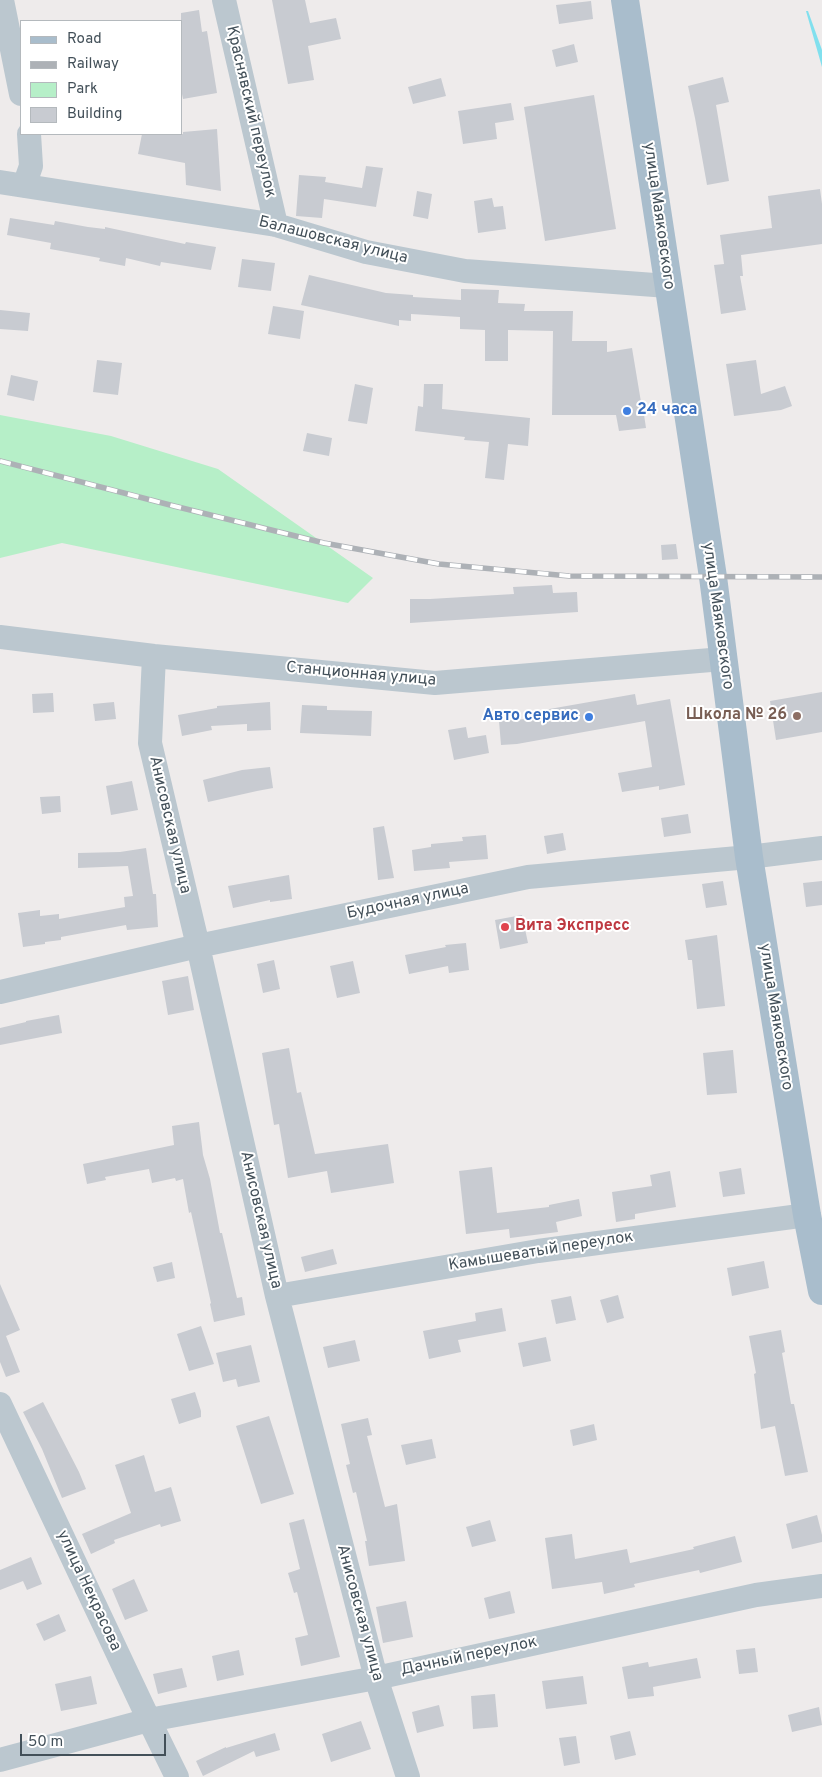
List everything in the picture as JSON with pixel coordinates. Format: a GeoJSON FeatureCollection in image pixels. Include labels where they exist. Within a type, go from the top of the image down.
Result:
{"type":"FeatureCollection","features":[{"type":"Feature","properties":{"kind":"main road","name":"улица Маяковского"},"geometry":{"type":"LineString","coordinates":[[625,0],[638,75],[668,286],[713,577],[749,857],[807,1215],[822,1291]]}},
{"type":"Feature","properties":{"kind":"street"},"geometry":{"type":"LineString","coordinates":[[2,0],[20,89]]}},
{"type":"Feature","properties":{"kind":"street","name":"Краснявский переулок"},"geometry":{"type":"LineString","coordinates":[[224,0],[276,225]]}},
{"type":"Feature","properties":{"kind":"street"},"geometry":{"type":"LineString","coordinates":[[24,186],[31,166],[29,135]]}},
{"type":"Feature","properties":{"kind":"street","name":"Балашовская улица"},"geometry":{"type":"LineString","coordinates":[[0,182],[276,225],[366,252],[465,271],[668,286]]}},
{"type":"Feature","properties":{"kind":"street","name":"Станционная улица"},"geometry":{"type":"LineString","coordinates":[[0,637],[154,656],[435,683],[723,659]]}},
{"type":"Feature","properties":{"kind":"street","name":"Анисовская улица"},"geometry":{"type":"LineString","coordinates":[[154,656],[150,743],[277,1296],[376,1678],[408,1777]]}},
{"type":"Feature","properties":{"kind":"street","name":"Будочная улица"},"geometry":{"type":"LineString","coordinates":[[0,992],[198,946],[528,877],[749,857],[822,848]]}},
{"type":"Feature","properties":{"kind":"street","name":"Камышеватый переулок"},"geometry":{"type":"LineString","coordinates":[[277,1296],[538,1251],[807,1215]]}},
{"type":"Feature","properties":{"kind":"street","name":"улица Некрасова"},"geometry":{"type":"LineString","coordinates":[[0,1404],[148,1720],[177,1777]]}},
{"type":"Feature","properties":{"kind":"street","name":"Дачный переулок"},"geometry":{"type":"LineString","coordinates":[[0,1760],[148,1720],[376,1678],[756,1595],[822,1586]]}},
{"type":"Feature","properties":{"kind":"green space"},"geometry":{"type":"Polygon","coordinates":[[[0,415],[111,436],[218,469],[373,578],[348,603],[62,543],[0,558],[0,415]]]}},
{"type":"Feature","properties":{"kind":"water"},"geometry":{"type":"Polygon","coordinates":[[[806,11],[808,11],[822,50],[822,67],[806,11]]]}},
{"type":"Feature","properties":{"kind":"building"},"geometry":{"type":"Polygon","coordinates":[[[272,0],[305,0],[310,23],[336,18],[341,39],[308,46],[314,80],[288,84],[272,0]]]}},
{"type":"Feature","properties":{"kind":"building"},"geometry":{"type":"Polygon","coordinates":[[[591,1],[593,19],[559,24],[556,5],[591,1]]]}},
{"type":"Feature","properties":{"kind":"building"},"geometry":{"type":"Polygon","coordinates":[[[199,10],[202,32],[207,31],[217,93],[183,99],[181,13],[199,10]]]}},
{"type":"Feature","properties":{"kind":"building"},"geometry":{"type":"Polygon","coordinates":[[[574,44],[578,62],[556,67],[552,50],[574,44]]]}},
{"type":"Feature","properties":{"kind":"building"},"geometry":{"type":"Polygon","coordinates":[[[723,77],[729,102],[716,105],[729,181],[707,185],[688,86],[723,77]]]}},
{"type":"Feature","properties":{"kind":"building"},"geometry":{"type":"Polygon","coordinates":[[[441,78],[446,96],[413,104],[408,87],[441,78]]]}},
{"type":"Feature","properties":{"kind":"building"},"geometry":{"type":"Polygon","coordinates":[[[594,95],[616,229],[545,241],[524,107],[594,95]]]}},
{"type":"Feature","properties":{"kind":"building"},"geometry":{"type":"Polygon","coordinates":[[[511,103],[514,120],[495,123],[497,139],[463,144],[458,111],[511,103]]]}},
{"type":"Feature","properties":{"kind":"building"},"geometry":{"type":"Polygon","coordinates":[[[217,129],[221,191],[186,185],[185,163],[138,154],[142,135],[182,135],[183,132],[217,129]]]}},
{"type":"Feature","properties":{"kind":"building"},"geometry":{"type":"Polygon","coordinates":[[[366,166],[383,168],[376,207],[324,199],[322,218],[296,216],[299,175],[326,177],[325,182],[362,188],[366,166]]]}},
{"type":"Feature","properties":{"kind":"building"},"geometry":{"type":"Polygon","coordinates":[[[820,189],[822,244],[741,255],[743,276],[740,276],[746,310],[721,314],[714,265],[724,264],[720,235],[772,228],[768,196],[820,189]]]}},
{"type":"Feature","properties":{"kind":"building"},"geometry":{"type":"Polygon","coordinates":[[[417,191],[432,194],[428,219],[413,216],[417,191]]]}},
{"type":"Feature","properties":{"kind":"building"},"geometry":{"type":"Polygon","coordinates":[[[492,198],[494,207],[503,206],[506,229],[478,233],[474,201],[492,198]]]}},
{"type":"Feature","properties":{"kind":"building"},"geometry":{"type":"Polygon","coordinates":[[[10,218],[54,225],[55,221],[88,227],[105,229],[105,227],[185,244],[186,242],[216,247],[211,270],[161,262],[160,266],[126,258],[125,266],[99,261],[100,258],[50,249],[51,243],[7,235],[10,218]]]}},
{"type":"Feature","properties":{"kind":"building"},"geometry":{"type":"Polygon","coordinates":[[[242,259],[275,263],[271,291],[238,287],[242,259]]]}},
{"type":"Feature","properties":{"kind":"building"},"geometry":{"type":"Polygon","coordinates":[[[309,275],[386,293],[413,295],[413,297],[461,300],[461,289],[499,290],[498,303],[525,304],[524,311],[573,311],[572,341],[607,341],[607,352],[632,348],[646,428],[619,431],[616,415],[552,415],[553,331],[508,330],[508,361],[485,361],[485,330],[460,329],[460,317],[411,314],[411,321],[399,320],[399,326],[301,305],[309,275]]]}},
{"type":"Feature","properties":{"kind":"building"},"geometry":{"type":"Polygon","coordinates":[[[273,306],[304,311],[300,339],[268,334],[273,306]]]}},
{"type":"Feature","properties":{"kind":"building"},"geometry":{"type":"Polygon","coordinates":[[[0,310],[30,313],[28,331],[0,329],[0,310]]]}},
{"type":"Feature","properties":{"kind":"building"},"geometry":{"type":"Polygon","coordinates":[[[97,360],[122,363],[118,395],[93,392],[97,360]]]}},
{"type":"Feature","properties":{"kind":"building"},"geometry":{"type":"Polygon","coordinates":[[[756,360],[761,394],[785,386],[792,406],[781,410],[734,416],[726,364],[756,360]]]}},
{"type":"Feature","properties":{"kind":"building"},"geometry":{"type":"Polygon","coordinates":[[[11,375],[38,381],[34,401],[7,395],[11,375]]]}},
{"type":"Feature","properties":{"kind":"building"},"geometry":{"type":"Polygon","coordinates":[[[355,384],[373,388],[367,424],[348,421],[355,384]]]}},
{"type":"Feature","properties":{"kind":"building"},"geometry":{"type":"Polygon","coordinates":[[[424,384],[443,384],[442,409],[530,418],[528,446],[508,444],[504,480],[485,478],[489,442],[464,440],[465,437],[415,431],[418,406],[423,407],[424,384]]]}},
{"type":"Feature","properties":{"kind":"building"},"geometry":{"type":"Polygon","coordinates":[[[307,433],[332,438],[329,456],[303,451],[307,433]]]}},
{"type":"Feature","properties":{"kind":"building"},"geometry":{"type":"Polygon","coordinates":[[[676,544],[678,559],[662,560],[661,545],[676,544]]]}},
{"type":"Feature","properties":{"kind":"building"},"geometry":{"type":"Polygon","coordinates":[[[552,585],[553,593],[577,592],[578,612],[410,623],[410,599],[514,594],[513,587],[552,585]]]}},
{"type":"Feature","properties":{"kind":"building","name":"Школа № 26"},"geometry":{"type":"Polygon","coordinates":[[[822,692],[822,732],[776,740],[770,701],[822,692]]]}},
{"type":"Feature","properties":{"kind":"building"},"geometry":{"type":"Polygon","coordinates":[[[53,693],[54,712],[33,713],[32,694],[53,693]]]}},
{"type":"Feature","properties":{"kind":"building"},"geometry":{"type":"Polygon","coordinates":[[[635,694],[637,705],[670,699],[685,785],[659,790],[659,786],[622,792],[618,773],[652,767],[645,721],[517,744],[501,745],[499,721],[539,718],[538,711],[635,694]]]}},
{"type":"Feature","properties":{"kind":"building"},"geometry":{"type":"Polygon","coordinates":[[[114,702],[116,719],[95,721],[93,704],[114,702]]]}},
{"type":"Feature","properties":{"kind":"building"},"geometry":{"type":"Polygon","coordinates":[[[270,702],[271,730],[247,731],[247,724],[211,726],[212,730],[182,736],[178,715],[217,708],[217,706],[270,702]]]}},
{"type":"Feature","properties":{"kind":"building"},"geometry":{"type":"Polygon","coordinates":[[[302,705],[327,706],[327,710],[372,711],[371,736],[300,733],[302,705]]]}},
{"type":"Feature","properties":{"kind":"building"},"geometry":{"type":"Polygon","coordinates":[[[466,727],[468,738],[486,735],[489,753],[454,760],[448,730],[466,727]]]}},
{"type":"Feature","properties":{"kind":"building"},"geometry":{"type":"Polygon","coordinates":[[[270,767],[273,788],[208,802],[203,780],[242,770],[270,767]]]}},
{"type":"Feature","properties":{"kind":"building"},"geometry":{"type":"Polygon","coordinates":[[[132,781],[138,810],[111,815],[106,786],[132,781]]]}},
{"type":"Feature","properties":{"kind":"building"},"geometry":{"type":"Polygon","coordinates":[[[60,796],[61,812],[42,814],[40,797],[60,796]]]}},
{"type":"Feature","properties":{"kind":"building"},"geometry":{"type":"Polygon","coordinates":[[[688,814],[691,833],[664,837],[661,818],[688,814]]]}},
{"type":"Feature","properties":{"kind":"building"},"geometry":{"type":"Polygon","coordinates":[[[384,826],[394,878],[378,880],[373,828],[384,826]]]}},
{"type":"Feature","properties":{"kind":"building"},"geometry":{"type":"Polygon","coordinates":[[[563,833],[566,850],[547,854],[544,836],[563,833]]]}},
{"type":"Feature","properties":{"kind":"building"},"geometry":{"type":"Polygon","coordinates":[[[486,835],[488,859],[449,862],[450,868],[414,871],[412,850],[431,847],[431,844],[463,841],[462,837],[486,835]]]}},
{"type":"Feature","properties":{"kind":"building"},"geometry":{"type":"Polygon","coordinates":[[[146,848],[153,894],[156,894],[158,927],[127,930],[126,925],[61,937],[61,940],[23,947],[18,913],[40,910],[40,916],[59,914],[59,919],[125,907],[124,897],[133,896],[128,866],[78,868],[78,853],[120,852],[146,848]]]}},
{"type":"Feature","properties":{"kind":"building"},"geometry":{"type":"Polygon","coordinates":[[[289,875],[292,899],[270,902],[270,900],[233,908],[228,886],[289,875]]]}},
{"type":"Feature","properties":{"kind":"building"},"geometry":{"type":"Polygon","coordinates":[[[723,881],[727,905],[706,908],[702,884],[723,881]]]}},
{"type":"Feature","properties":{"kind":"building"},"geometry":{"type":"Polygon","coordinates":[[[822,881],[822,905],[806,907],[803,883],[822,881]]]}},
{"type":"Feature","properties":{"kind":"building"},"geometry":{"type":"Polygon","coordinates":[[[522,915],[528,943],[500,949],[495,920],[522,915]]]}},
{"type":"Feature","properties":{"kind":"building"},"geometry":{"type":"Polygon","coordinates":[[[717,935],[725,1006],[697,1009],[692,960],[688,960],[685,940],[717,935]]]}},
{"type":"Feature","properties":{"kind":"building"},"geometry":{"type":"Polygon","coordinates":[[[466,943],[469,970],[449,973],[448,966],[409,974],[405,955],[446,947],[445,945],[466,943]]]}},
{"type":"Feature","properties":{"kind":"building"},"geometry":{"type":"Polygon","coordinates":[[[274,960],[280,989],[263,993],[257,964],[274,960]]]}},
{"type":"Feature","properties":{"kind":"building"},"geometry":{"type":"Polygon","coordinates":[[[353,961],[360,993],[337,998],[330,966],[353,961]]]}},
{"type":"Feature","properties":{"kind":"building"},"geometry":{"type":"Polygon","coordinates":[[[188,976],[194,1010],[168,1015],[162,981],[188,976]]]}},
{"type":"Feature","properties":{"kind":"building"},"geometry":{"type":"Polygon","coordinates":[[[59,1015],[62,1033],[0,1045],[0,1028],[59,1015]]]}},
{"type":"Feature","properties":{"kind":"building"},"geometry":{"type":"Polygon","coordinates":[[[289,1048],[297,1093],[301,1092],[315,1154],[388,1144],[394,1183],[331,1193],[327,1171],[288,1178],[279,1124],[274,1125],[262,1053],[289,1048]]]}},
{"type":"Feature","properties":{"kind":"building"},"geometry":{"type":"Polygon","coordinates":[[[733,1050],[737,1093],[707,1095],[703,1053],[733,1050]]]}},
{"type":"Feature","properties":{"kind":"building"},"geometry":{"type":"Polygon","coordinates":[[[199,1122],[203,1155],[210,1179],[220,1233],[222,1233],[237,1298],[242,1297],[245,1315],[214,1322],[183,1179],[176,1181],[175,1178],[152,1183],[149,1169],[105,1177],[106,1180],[87,1184],[83,1164],[174,1145],[172,1126],[199,1122]]]}},
{"type":"Feature","properties":{"kind":"building"},"geometry":{"type":"Polygon","coordinates":[[[492,1167],[497,1213],[549,1207],[549,1205],[579,1199],[582,1216],[556,1222],[558,1232],[510,1238],[509,1229],[466,1234],[459,1171],[492,1167]]]}},
{"type":"Feature","properties":{"kind":"building"},"geometry":{"type":"Polygon","coordinates":[[[741,1168],[745,1194],[723,1197],[719,1172],[741,1168]]]}},
{"type":"Feature","properties":{"kind":"building"},"geometry":{"type":"Polygon","coordinates":[[[670,1171],[676,1207],[635,1214],[635,1219],[616,1222],[612,1192],[652,1186],[650,1175],[670,1171]]]}},
{"type":"Feature","properties":{"kind":"building"},"geometry":{"type":"Polygon","coordinates":[[[333,1249],[337,1264],[305,1272],[301,1257],[333,1249]]]}},
{"type":"Feature","properties":{"kind":"building"},"geometry":{"type":"Polygon","coordinates":[[[764,1261],[769,1288],[732,1296],[727,1268],[764,1261]]]}},
{"type":"Feature","properties":{"kind":"building"},"geometry":{"type":"Polygon","coordinates":[[[172,1262],[175,1278],[157,1282],[153,1267],[172,1262]]]}},
{"type":"Feature","properties":{"kind":"building"},"geometry":{"type":"Polygon","coordinates":[[[0,1284],[20,1330],[6,1336],[20,1372],[6,1377],[0,1362],[0,1284]]]}},
{"type":"Feature","properties":{"kind":"building"},"geometry":{"type":"Polygon","coordinates":[[[618,1295],[624,1318],[607,1323],[600,1300],[618,1295]]]}},
{"type":"Feature","properties":{"kind":"building"},"geometry":{"type":"Polygon","coordinates":[[[571,1296],[576,1320],[556,1324],[551,1300],[571,1296]]]}},
{"type":"Feature","properties":{"kind":"building"},"geometry":{"type":"Polygon","coordinates":[[[502,1308],[506,1331],[458,1340],[461,1352],[429,1359],[423,1331],[476,1321],[475,1313],[502,1308]]]}},
{"type":"Feature","properties":{"kind":"building"},"geometry":{"type":"Polygon","coordinates":[[[201,1326],[214,1364],[189,1371],[177,1334],[201,1326]]]}},
{"type":"Feature","properties":{"kind":"building"},"geometry":{"type":"Polygon","coordinates":[[[781,1330],[785,1352],[782,1353],[791,1404],[794,1404],[808,1472],[785,1476],[775,1426],[761,1429],[754,1374],[756,1373],[749,1336],[781,1330]]]}},
{"type":"Feature","properties":{"kind":"building"},"geometry":{"type":"Polygon","coordinates":[[[546,1337],[551,1361],[523,1367],[518,1343],[546,1337]]]}},
{"type":"Feature","properties":{"kind":"building"},"geometry":{"type":"Polygon","coordinates":[[[355,1340],[360,1361],[328,1368],[323,1347],[355,1340]]]}},
{"type":"Feature","properties":{"kind":"building"},"geometry":{"type":"Polygon","coordinates":[[[251,1345],[260,1382],[238,1387],[236,1379],[223,1382],[216,1353],[251,1345]]]}},
{"type":"Feature","properties":{"kind":"building"},"geometry":{"type":"Polygon","coordinates":[[[195,1392],[201,1417],[179,1424],[171,1399],[195,1392]]]}},
{"type":"Feature","properties":{"kind":"building"},"geometry":{"type":"Polygon","coordinates":[[[43,1402],[86,1489],[62,1498],[42,1449],[23,1412],[43,1402]]]}},
{"type":"Feature","properties":{"kind":"building"},"geometry":{"type":"Polygon","coordinates":[[[269,1416],[294,1494],[261,1504],[236,1426],[269,1416]]]}},
{"type":"Feature","properties":{"kind":"building"},"geometry":{"type":"Polygon","coordinates":[[[368,1418],[372,1435],[367,1436],[385,1507],[397,1504],[405,1561],[369,1566],[365,1541],[367,1541],[356,1492],[353,1493],[346,1465],[350,1464],[341,1424],[368,1418]]]}},
{"type":"Feature","properties":{"kind":"building"},"geometry":{"type":"Polygon","coordinates":[[[594,1424],[597,1440],[573,1446],[570,1430],[594,1424]]]}},
{"type":"Feature","properties":{"kind":"building"},"geometry":{"type":"Polygon","coordinates":[[[432,1439],[436,1458],[406,1465],[401,1445],[432,1439]]]}},
{"type":"Feature","properties":{"kind":"building"},"geometry":{"type":"Polygon","coordinates":[[[144,1455],[155,1492],[171,1487],[181,1521],[161,1527],[160,1524],[114,1540],[115,1543],[91,1554],[82,1534],[131,1513],[115,1465],[144,1455]]]}},
{"type":"Feature","properties":{"kind":"building"},"geometry":{"type":"Polygon","coordinates":[[[817,1515],[822,1542],[792,1549],[786,1524],[817,1515]]]}},
{"type":"Feature","properties":{"kind":"building"},"geometry":{"type":"Polygon","coordinates":[[[304,1519],[340,1657],[301,1666],[295,1638],[308,1635],[297,1592],[294,1593],[288,1573],[300,1569],[289,1523],[304,1519]]]}},
{"type":"Feature","properties":{"kind":"building"},"geometry":{"type":"Polygon","coordinates":[[[490,1520],[496,1541],[472,1547],[466,1527],[490,1520]]]}},
{"type":"Feature","properties":{"kind":"building"},"geometry":{"type":"Polygon","coordinates":[[[572,1534],[575,1559],[627,1549],[630,1563],[694,1549],[693,1547],[735,1536],[742,1562],[700,1573],[699,1570],[634,1584],[635,1587],[604,1594],[602,1582],[552,1589],[545,1538],[572,1534]]]}},
{"type":"Feature","properties":{"kind":"building"},"geometry":{"type":"Polygon","coordinates":[[[31,1557],[42,1584],[27,1590],[23,1581],[0,1590],[0,1570],[31,1557]]]}},
{"type":"Feature","properties":{"kind":"building"},"geometry":{"type":"Polygon","coordinates":[[[134,1579],[148,1611],[125,1620],[112,1589],[134,1579]]]}},
{"type":"Feature","properties":{"kind":"building"},"geometry":{"type":"Polygon","coordinates":[[[510,1591],[515,1613],[489,1619],[484,1598],[510,1591]]]}},
{"type":"Feature","properties":{"kind":"building"},"geometry":{"type":"Polygon","coordinates":[[[406,1601],[413,1637],[383,1643],[376,1607],[406,1601]]]}},
{"type":"Feature","properties":{"kind":"building"},"geometry":{"type":"Polygon","coordinates":[[[59,1614],[66,1631],[44,1641],[36,1624],[59,1614]]]}},
{"type":"Feature","properties":{"kind":"building"},"geometry":{"type":"Polygon","coordinates":[[[755,1648],[758,1672],[739,1674],[736,1650],[755,1648]]]}},
{"type":"Feature","properties":{"kind":"building"},"geometry":{"type":"Polygon","coordinates":[[[239,1650],[244,1675],[217,1681],[212,1656],[239,1650]]]}},
{"type":"Feature","properties":{"kind":"building"},"geometry":{"type":"Polygon","coordinates":[[[697,1658],[701,1678],[653,1687],[654,1696],[628,1699],[622,1667],[648,1662],[649,1667],[697,1658]]]}},
{"type":"Feature","properties":{"kind":"building"},"geometry":{"type":"Polygon","coordinates":[[[182,1668],[187,1687],[158,1694],[153,1674],[182,1668]]]}},
{"type":"Feature","properties":{"kind":"building"},"geometry":{"type":"Polygon","coordinates":[[[91,1676],[97,1704],[61,1711],[55,1684],[91,1676]]]}},
{"type":"Feature","properties":{"kind":"building"},"geometry":{"type":"Polygon","coordinates":[[[583,1676],[587,1704],[546,1709],[542,1681],[583,1676]]]}},
{"type":"Feature","properties":{"kind":"building"},"geometry":{"type":"Polygon","coordinates":[[[495,1694],[498,1727],[473,1729],[471,1696],[495,1694]]]}},
{"type":"Feature","properties":{"kind":"building"},"geometry":{"type":"Polygon","coordinates":[[[439,1705],[444,1726],[417,1733],[412,1712],[439,1705]]]}},
{"type":"Feature","properties":{"kind":"building"},"geometry":{"type":"Polygon","coordinates":[[[819,1707],[822,1725],[792,1732],[788,1715],[819,1707]]]}},
{"type":"Feature","properties":{"kind":"building"},"geometry":{"type":"Polygon","coordinates":[[[361,1721],[371,1749],[331,1762],[322,1734],[361,1721]]]}},
{"type":"Feature","properties":{"kind":"building"},"geometry":{"type":"Polygon","coordinates":[[[630,1731],[636,1755],[615,1760],[610,1736],[630,1731]]]}},
{"type":"Feature","properties":{"kind":"building"},"geometry":{"type":"Polygon","coordinates":[[[275,1733],[280,1750],[256,1757],[254,1751],[203,1776],[196,1761],[226,1747],[275,1733]]]}},
{"type":"Feature","properties":{"kind":"building"},"geometry":{"type":"Polygon","coordinates":[[[576,1736],[580,1763],[564,1766],[559,1738],[576,1736]]]}},
{"type":"Feature","properties":{"kind":"railway"},"geometry":{"type":"LineString","coordinates":[[0,461],[324,543],[439,564],[569,576],[822,577]]}},
{"type":"Feature","properties":{"kind":"place","name":"24 часа"},"geometry":{"type":"Point","coordinates":[627,411]}},
{"type":"Feature","properties":{"kind":"place","name":"Школа № 26"},"geometry":{"type":"Point","coordinates":[797,716]}},
{"type":"Feature","properties":{"kind":"place","name":"Авто сервис"},"geometry":{"type":"Point","coordinates":[589,717]}},
{"type":"Feature","properties":{"kind":"place","name":"Вита Экспресс"},"geometry":{"type":"Point","coordinates":[505,927]}}]}
